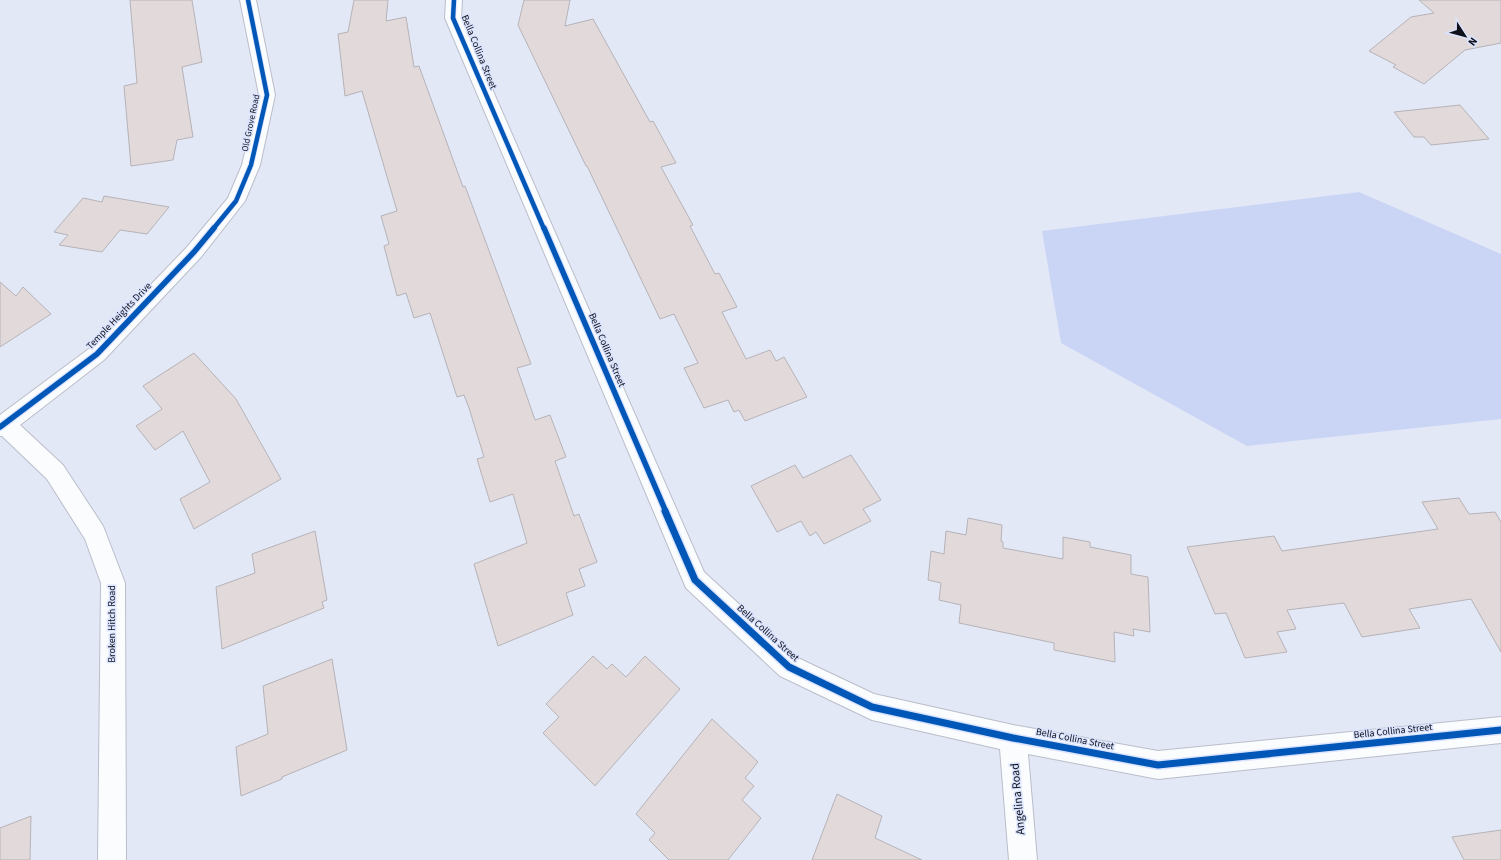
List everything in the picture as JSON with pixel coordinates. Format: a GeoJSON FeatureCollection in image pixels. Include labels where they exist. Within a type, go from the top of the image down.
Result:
{"type":"FeatureCollection","features":[{"type":"Feature","properties":{"kind":"street","name":"Old Grove Road"},"geometry":{"type":"LineString","coordinates":[[236,201],[251,165],[267,95],[248,0]]}},
{"type":"Feature","properties":{"kind":"street","name":"Bella Collina Street"},"geometry":{"type":"LineString","coordinates":[[454,0],[453,18],[696,580],[789,667],[872,707],[1013,738],[1158,765],[1501,730]]}},
{"type":"Feature","properties":{"kind":"street","name":"Temple Heights Drive"},"geometry":{"type":"LineString","coordinates":[[2,426],[97,354],[194,252],[236,201]]}},
{"type":"Feature","properties":{"kind":"street","name":"Broken Hitch Road"},"geometry":{"type":"LineString","coordinates":[[2,426],[56,472],[95,534],[113,583],[112,860]]}},
{"type":"Feature","properties":{"kind":"street","name":"Angelina Road"},"geometry":{"type":"LineString","coordinates":[[1013,738],[1023,860]]}},
{"type":"Feature","properties":{"kind":"shaded area"},"geometry":{"type":"Polygon","coordinates":[[[1359,192],[1501,254],[1501,419],[1247,446],[1061,343],[1042,231],[1359,192]]]}},
{"type":"Feature","properties":{"kind":"building"},"geometry":{"type":"Polygon","coordinates":[[[130,0],[192,0],[202,62],[182,67],[193,137],[177,140],[173,160],[131,166],[124,86],[137,83],[130,0]]]}},
{"type":"Feature","properties":{"kind":"building"},"geometry":{"type":"Polygon","coordinates":[[[354,0],[388,0],[386,21],[406,17],[414,67],[419,66],[463,187],[465,186],[531,364],[517,368],[535,420],[550,415],[566,457],[555,461],[574,516],[579,514],[597,562],[579,569],[585,586],[566,593],[573,615],[498,646],[474,564],[527,543],[513,494],[490,502],[477,459],[484,457],[469,408],[464,395],[457,397],[430,313],[414,318],[406,293],[397,296],[384,246],[389,244],[381,216],[397,211],[362,91],[345,96],[338,34],[348,32],[354,0]]]}},
{"type":"Feature","properties":{"kind":"building"},"geometry":{"type":"Polygon","coordinates":[[[524,0],[570,0],[565,26],[593,19],[650,122],[653,121],[676,163],[661,167],[693,225],[690,226],[715,274],[719,273],[737,307],[722,312],[746,359],[770,350],[776,361],[784,357],[807,397],[745,421],[739,410],[734,412],[728,400],[704,408],[684,368],[698,363],[674,314],[660,319],[518,25],[524,0]]]}},
{"type":"Feature","properties":{"kind":"building"},"geometry":{"type":"Polygon","coordinates":[[[1419,0],[1501,0],[1501,43],[1465,50],[1424,84],[1393,67],[1396,65],[1369,51],[1411,17],[1434,13],[1419,0]]]}},
{"type":"Feature","properties":{"kind":"building"},"geometry":{"type":"Polygon","coordinates":[[[1460,105],[1489,139],[1431,145],[1424,137],[1414,137],[1394,112],[1460,105]]]}},
{"type":"Feature","properties":{"kind":"building"},"geometry":{"type":"Polygon","coordinates":[[[104,196],[169,207],[147,234],[120,230],[102,252],[59,245],[68,235],[54,232],[83,198],[102,202],[104,196]]]}},
{"type":"Feature","properties":{"kind":"building"},"geometry":{"type":"Polygon","coordinates":[[[0,282],[16,296],[23,287],[51,314],[0,347],[0,282]]]}},
{"type":"Feature","properties":{"kind":"building"},"geometry":{"type":"Polygon","coordinates":[[[194,353],[236,399],[281,479],[194,529],[180,499],[210,482],[183,431],[155,450],[136,426],[162,409],[143,386],[194,353]]]}},
{"type":"Feature","properties":{"kind":"building"},"geometry":{"type":"Polygon","coordinates":[[[851,455],[881,500],[863,509],[871,521],[824,544],[816,532],[810,536],[801,521],[777,532],[751,486],[795,465],[803,478],[851,455]]]}},
{"type":"Feature","properties":{"kind":"building"},"geometry":{"type":"Polygon","coordinates":[[[1459,498],[1469,514],[1495,512],[1501,522],[1501,652],[1471,599],[1409,609],[1420,628],[1362,637],[1344,603],[1287,610],[1296,629],[1277,632],[1287,652],[1245,658],[1226,613],[1215,614],[1187,547],[1274,536],[1282,551],[1438,529],[1422,502],[1459,498]]]}},
{"type":"Feature","properties":{"kind":"building"},"geometry":{"type":"Polygon","coordinates":[[[968,518],[1002,525],[1001,541],[1003,542],[1003,548],[1063,559],[1063,537],[1090,542],[1090,547],[1131,555],[1131,574],[1148,577],[1150,632],[1133,629],[1134,636],[1114,632],[1115,662],[1054,650],[1054,643],[959,623],[961,605],[939,600],[941,583],[928,580],[931,551],[944,554],[946,531],[966,535],[968,518]]]}},
{"type":"Feature","properties":{"kind":"building"},"geometry":{"type":"Polygon","coordinates":[[[315,531],[327,600],[322,602],[324,608],[222,649],[216,587],[255,573],[252,554],[315,531]]]}},
{"type":"Feature","properties":{"kind":"building"},"geometry":{"type":"Polygon","coordinates":[[[593,656],[607,669],[612,664],[626,677],[645,656],[680,689],[595,786],[543,733],[559,717],[546,704],[593,656]]]}},
{"type":"Feature","properties":{"kind":"building"},"geometry":{"type":"Polygon","coordinates":[[[332,659],[347,750],[241,796],[236,747],[268,734],[263,686],[332,659]]]}},
{"type":"Feature","properties":{"kind":"building"},"geometry":{"type":"Polygon","coordinates":[[[712,719],[758,762],[745,778],[754,786],[742,800],[761,818],[728,860],[669,860],[649,840],[655,833],[636,814],[712,719]]]}},
{"type":"Feature","properties":{"kind":"building"},"geometry":{"type":"Polygon","coordinates":[[[837,794],[882,816],[875,838],[922,860],[812,860],[837,794]]]}},
{"type":"Feature","properties":{"kind":"building"},"geometry":{"type":"Polygon","coordinates":[[[31,816],[30,860],[0,860],[0,828],[31,816]]]}},
{"type":"Feature","properties":{"kind":"building"},"geometry":{"type":"Polygon","coordinates":[[[1501,830],[1501,860],[1464,860],[1452,837],[1501,830]]]}},
{"type":"Feature","properties":{"kind":"cycle path"},"geometry":{"type":"LineString","coordinates":[[0,427],[97,354],[194,252],[236,201],[251,165],[267,95],[248,0]]}},
{"type":"Feature","properties":{"kind":"cycle path"},"geometry":{"type":"LineString","coordinates":[[454,0],[453,18],[695,580],[789,667],[872,707],[1013,738],[1158,765],[1501,730]]}}]}
